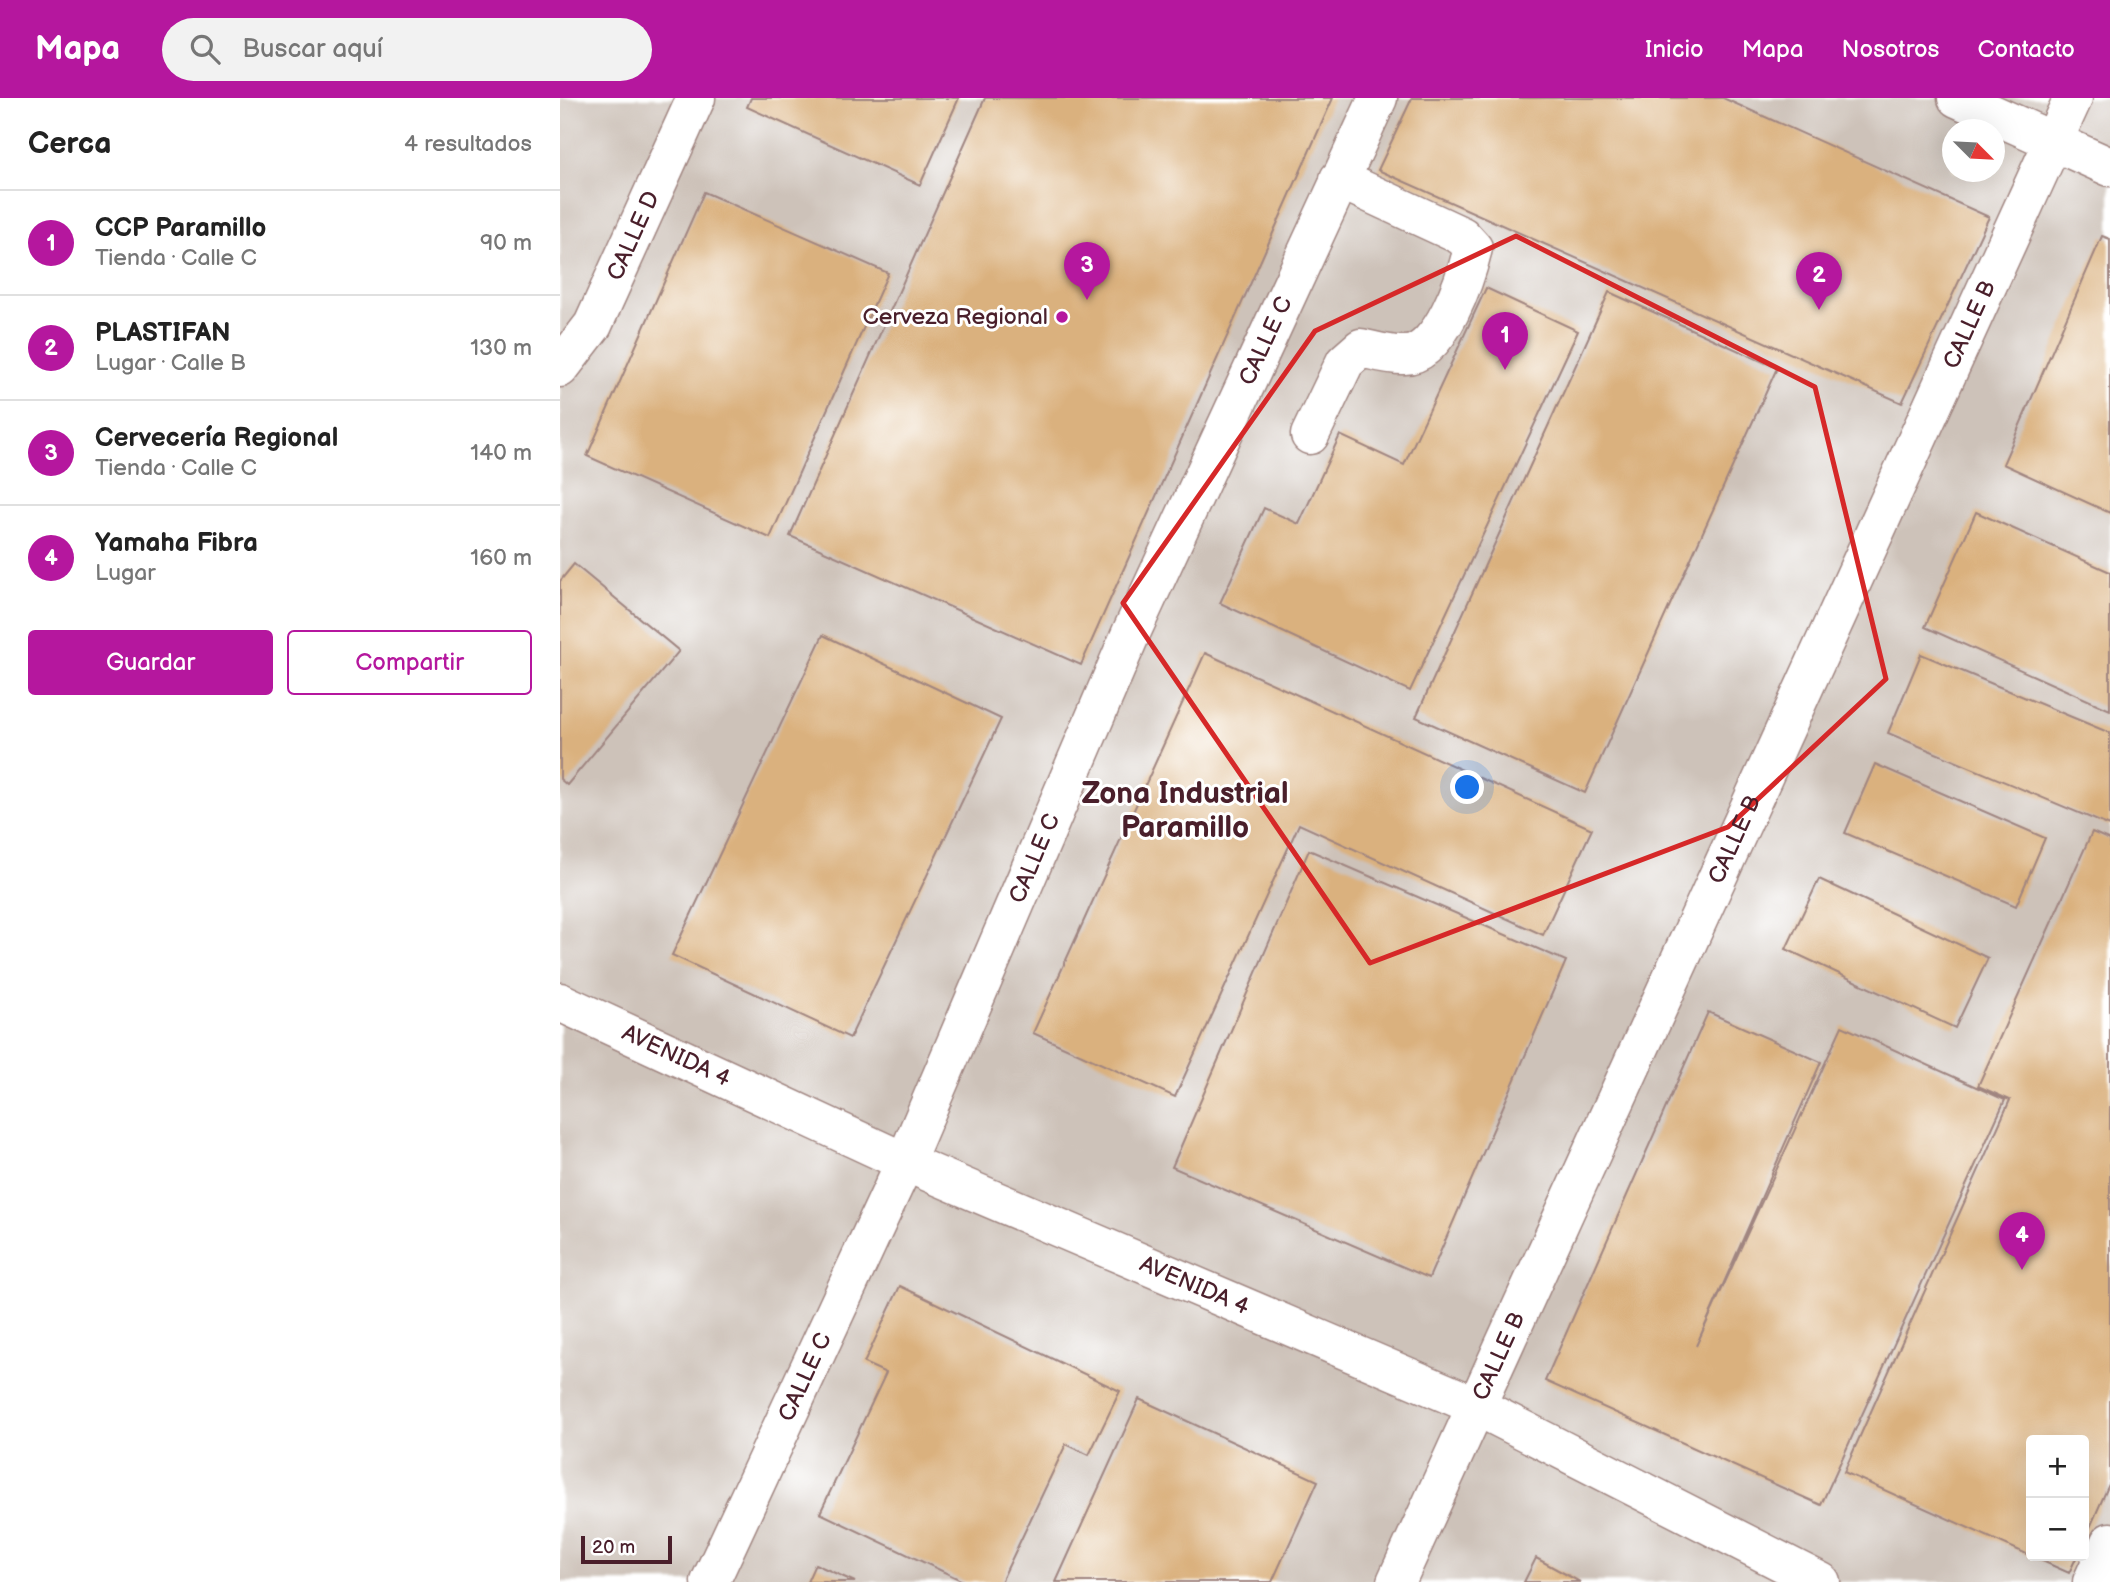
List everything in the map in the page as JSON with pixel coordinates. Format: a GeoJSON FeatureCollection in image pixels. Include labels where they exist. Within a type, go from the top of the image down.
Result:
{"type":"FeatureCollection","features":[{"type":"Feature","properties":{"kind":"street","name":"CALLE D"},"geometry":{"type":"LineString","coordinates":[[560,368],[593,325],[696,98]]}},
{"type":"Feature","properties":{"kind":"street","name":"CALLE C"},"geometry":{"type":"LineString","coordinates":[[710,1582],[905,1162],[1131,633],[1378,98]]}},
{"type":"Feature","properties":{"kind":"street"},"geometry":{"type":"LineString","coordinates":[[1957,98],[2110,167]]}},
{"type":"Feature","properties":{"kind":"street","name":"CALLE B"},"geometry":{"type":"LineString","coordinates":[[1395,1582],[1474,1405],[1806,688],[2073,98]]}},
{"type":"Feature","properties":{"kind":"street"},"geometry":{"type":"LineString","coordinates":[[1310,435],[1345,362],[1362,348],[1407,356],[1426,348],[1438,335],[1468,268],[1473,248],[1462,236],[1339,179]]}},
{"type":"Feature","properties":{"kind":"street","name":"AVENIDA 4"},"geometry":{"type":"LineString","coordinates":[[560,1002],[905,1162],[1474,1405],[1821,1582]]}},
{"type":"Feature","properties":{"kind":"street"},"geometry":{"type":"LineString","coordinates":[[2092,1582],[2110,1542]]}},
{"type":"Feature","properties":{"kind":"highlighted area"},"geometry":{"type":"Polygon","coordinates":[[[1516,236],[1815,387],[1886,679],[1728,827],[1370,963],[1123,603],[1315,331],[1516,236]]]}},
{"type":"Feature","properties":{"kind":"shaded area","name":"Zona Industrial Paramillo"},"geometry":{"type":"Polygon","coordinates":[[[560,98],[2110,98],[2110,1582],[560,1582],[560,98]]]}},
{"type":"Feature","properties":{"kind":"building"},"geometry":{"type":"Polygon","coordinates":[[[751,98],[959,98],[920,185],[747,107],[751,98]]]}},
{"type":"Feature","properties":{"kind":"building","name":"Cerveza Regional"},"geometry":{"type":"Polygon","coordinates":[[[985,98],[1333,98],[1081,665],[790,536],[985,98]]]}},
{"type":"Feature","properties":{"kind":"building"},"geometry":{"type":"Polygon","coordinates":[[[1412,98],[1723,98],[1989,217],[1902,403],[1378,170],[1412,98]]]}},
{"type":"Feature","properties":{"kind":"building"},"geometry":{"type":"Polygon","coordinates":[[[704,192],[888,273],[770,538],[587,456],[704,192]]]}},
{"type":"Feature","properties":{"kind":"building"},"geometry":{"type":"Polygon","coordinates":[[[2102,236],[2110,239],[2110,513],[2003,464],[2102,236]]]}},
{"type":"Feature","properties":{"kind":"building"},"geometry":{"type":"Polygon","coordinates":[[[1486,288],[1578,331],[1410,691],[1220,603],[1264,508],[1299,524],[1340,435],[1404,465],[1486,288]]]}},
{"type":"Feature","properties":{"kind":"building"},"geometry":{"type":"Polygon","coordinates":[[[1609,292],[1777,368],[1585,793],[1416,717],[1609,292]]]}},
{"type":"Feature","properties":{"kind":"building"},"geometry":{"type":"Polygon","coordinates":[[[1976,512],[2110,572],[2110,710],[1925,627],[1976,512]]]}},
{"type":"Feature","properties":{"kind":"building"},"geometry":{"type":"Polygon","coordinates":[[[574,564],[679,651],[567,785],[560,779],[560,581],[574,564]]]}},
{"type":"Feature","properties":{"kind":"building"},"geometry":{"type":"Polygon","coordinates":[[[823,635],[1001,719],[850,1038],[672,955],[823,635]]]}},
{"type":"Feature","properties":{"kind":"building"},"geometry":{"type":"Polygon","coordinates":[[[1205,653],[1592,829],[1543,935],[1299,824],[1175,1097],[1033,1033],[1205,653]]]}},
{"type":"Feature","properties":{"kind":"building"},"geometry":{"type":"Polygon","coordinates":[[[1921,654],[2110,733],[2110,826],[1888,733],[1921,654]]]}},
{"type":"Feature","properties":{"kind":"building"},"geometry":{"type":"Polygon","coordinates":[[[1875,764],[2045,838],[2016,906],[1845,833],[1875,764]]]}},
{"type":"Feature","properties":{"kind":"building"},"geometry":{"type":"Polygon","coordinates":[[[2092,832],[2110,840],[2110,1482],[2089,1530],[2089,1435],[2026,1435],[2026,1554],[1844,1472],[2010,1100],[1978,1086],[2092,832]]]}},
{"type":"Feature","properties":{"kind":"building"},"geometry":{"type":"Polygon","coordinates":[[[1309,850],[1566,961],[1429,1278],[1172,1167],[1309,850]]]}},
{"type":"Feature","properties":{"kind":"building"},"geometry":{"type":"Polygon","coordinates":[[[1819,879],[1988,958],[1955,1028],[1786,949],[1819,879]]]}},
{"type":"Feature","properties":{"kind":"building"},"geometry":{"type":"Polygon","coordinates":[[[1708,1012],[1821,1062],[1696,1346],[1842,1026],[2005,1100],[1821,1505],[1545,1381],[1708,1012]]]}},
{"type":"Feature","properties":{"kind":"building"},"geometry":{"type":"Polygon","coordinates":[[[900,1286],[1120,1391],[1089,1455],[1066,1444],[1001,1582],[965,1582],[820,1513],[886,1373],[864,1363],[900,1286]]]}},
{"type":"Feature","properties":{"kind":"building"},"geometry":{"type":"Polygon","coordinates":[[[1139,1399],[1318,1481],[1272,1582],[1056,1582],[1139,1399]]]}},
{"type":"Feature","properties":{"kind":"building"},"geometry":{"type":"Polygon","coordinates":[[[1536,1558],[1580,1582],[1524,1582],[1536,1558]]]}},
{"type":"Feature","properties":{"kind":"building"},"geometry":{"type":"Polygon","coordinates":[[[2042,1561],[2075,1561],[2069,1573],[2042,1561]]]}},
{"type":"Feature","properties":{"kind":"building"},"geometry":{"type":"Polygon","coordinates":[[[815,1564],[855,1582],[807,1582],[815,1564]]]}},
{"type":"Feature","properties":{"kind":"place","name":"Cervecería Regional"},"geometry":{"type":"Point","coordinates":[1087,300]}},
{"type":"Feature","properties":{"kind":"place","name":"PLASTIFAN"},"geometry":{"type":"Point","coordinates":[1819,310]}},
{"type":"Feature","properties":{"kind":"place","name":"Cerveza Regional"},"geometry":{"type":"Point","coordinates":[1062,317]}},
{"type":"Feature","properties":{"kind":"place","name":"CCP Paramillo"},"geometry":{"type":"Point","coordinates":[1505,370]}},
{"type":"Feature","properties":{"kind":"place","name":"Yamaha Fibra"},"geometry":{"type":"Point","coordinates":[2022,1270]}},
{"type":"Feature","properties":{"kind":"district","name":"Zona Industrial Paramillo"},"geometry":{"type":"Point","coordinates":[1185,811]}}]}
